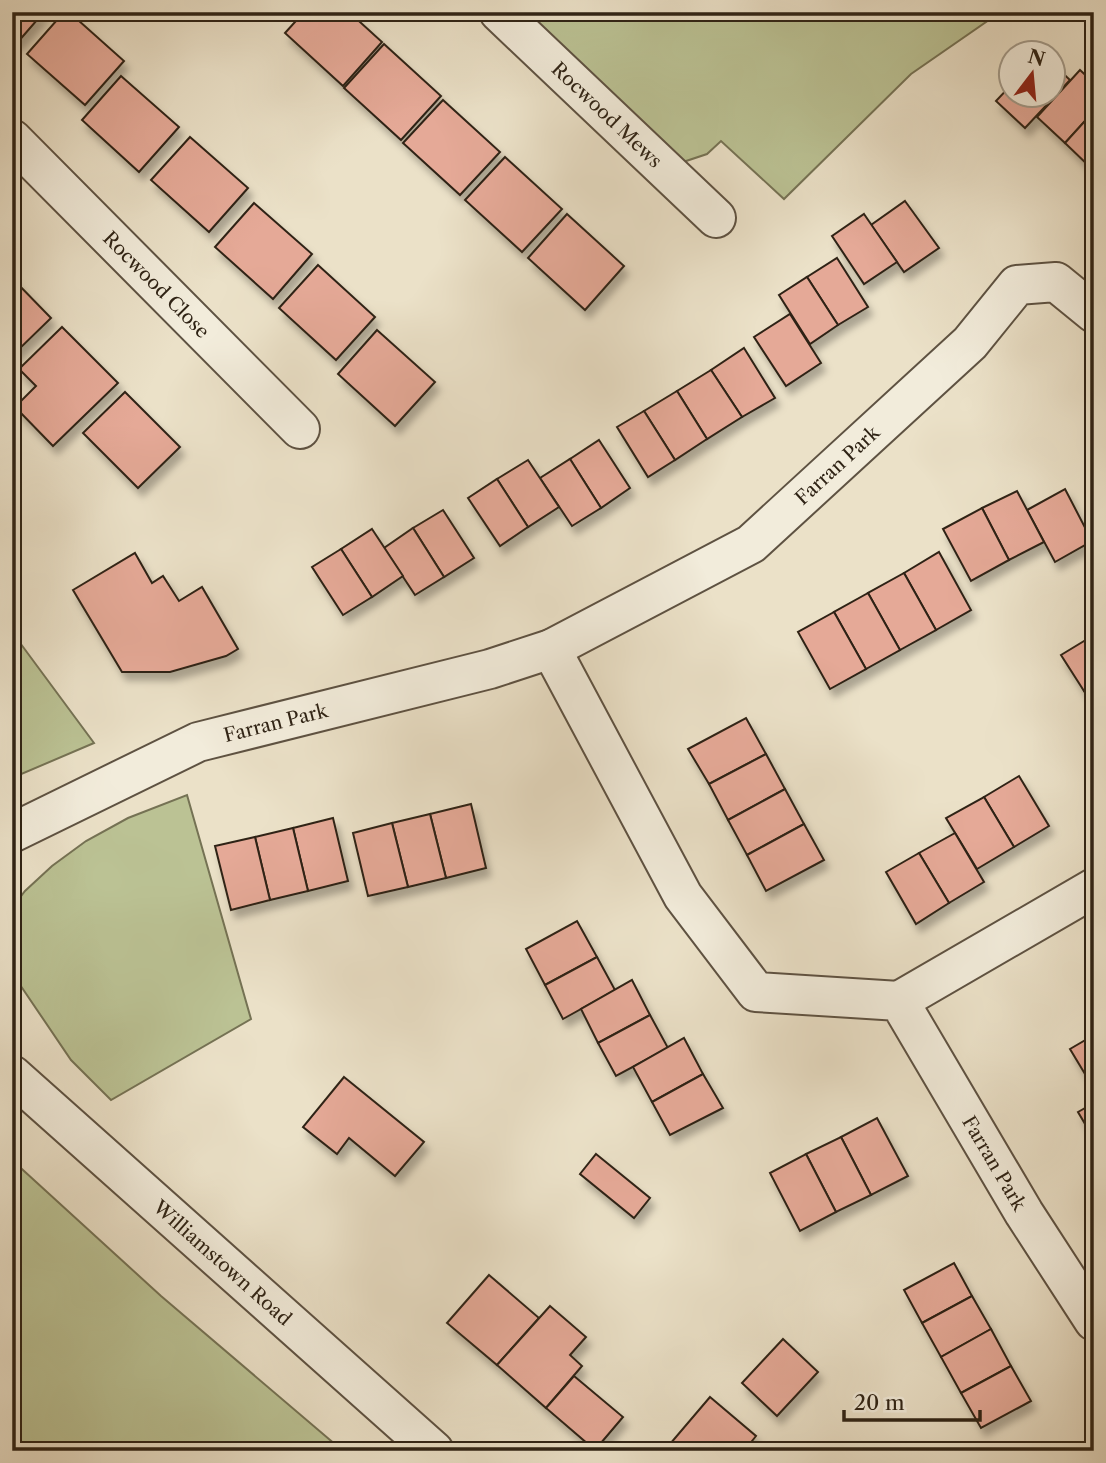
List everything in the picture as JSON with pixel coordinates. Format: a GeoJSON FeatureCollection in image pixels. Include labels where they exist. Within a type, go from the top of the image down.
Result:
{"type":"FeatureCollection","features":[{"type":"Feature","properties":{"kind":"street","name":"Rocwood Mews"},"geometry":{"type":"LineString","coordinates":[[499,12],[716,218]]}},
{"type":"Feature","properties":{"kind":"street","name":"Rocwood Close"},"geometry":{"type":"LineString","coordinates":[[12,139],[300,429]]}},
{"type":"Feature","properties":{"kind":"street","name":"Farran Park"},"geometry":{"type":"LineString","coordinates":[[12,833],[198,742],[489,669],[551,649],[751,544],[970,343],[1017,285],[1056,282],[1094,313]]}},
{"type":"Feature","properties":{"kind":"street"},"geometry":{"type":"LineString","coordinates":[[551,649],[683,897],[756,992],[899,1001],[1094,888]]}},
{"type":"Feature","properties":{"kind":"street","name":"Farran Park"},"geometry":{"type":"LineString","coordinates":[[899,1001],[1024,1213],[1094,1321]]}},
{"type":"Feature","properties":{"kind":"street","name":"Williamstown Road"},"geometry":{"type":"LineString","coordinates":[[12,1075],[433,1451]]}},
{"type":"Feature","properties":{"kind":"green space"},"geometry":{"type":"Polygon","coordinates":[[[515,12],[1040,12],[989,20],[911,74],[784,199],[721,141],[707,154],[680,163],[515,12]]]}},
{"type":"Feature","properties":{"kind":"green space"},"geometry":{"type":"Polygon","coordinates":[[[12,632],[94,743],[12,778],[12,632]]]}},
{"type":"Feature","properties":{"kind":"green space"},"geometry":{"type":"Polygon","coordinates":[[[187,795],[251,1019],[111,1100],[71,1060],[12,973],[12,908],[25,891],[52,866],[86,841],[128,818],[187,795]]]}},
{"type":"Feature","properties":{"kind":"green space"},"geometry":{"type":"Polygon","coordinates":[[[12,1160],[161,1296],[343,1451],[12,1451],[12,1160]]]}},
{"type":"Feature","properties":{"kind":"building"},"geometry":{"type":"Polygon","coordinates":[[[12,12],[44,12],[17,43],[12,39],[12,12]]]}},
{"type":"Feature","properties":{"kind":"building"},"geometry":{"type":"Polygon","coordinates":[[[64,12],[69,12],[124,61],[85,105],[27,54],[64,12]]]}},
{"type":"Feature","properties":{"kind":"building"},"geometry":{"type":"Polygon","coordinates":[[[304,12],[349,12],[382,42],[343,86],[285,33],[304,12]]]}},
{"type":"Feature","properties":{"kind":"building"},"geometry":{"type":"Polygon","coordinates":[[[384,44],[441,96],[401,140],[344,88],[384,44]]]}},
{"type":"Feature","properties":{"kind":"building"},"geometry":{"type":"Polygon","coordinates":[[[1080,70],[1094,83],[1094,111],[1065,143],[1037,117],[1045,108],[1068,108],[1068,83],[1080,70]]]}},
{"type":"Feature","properties":{"kind":"building"},"geometry":{"type":"Polygon","coordinates":[[[121,76],[179,127],[139,172],[82,120],[121,76]]]}},
{"type":"Feature","properties":{"kind":"building"},"geometry":{"type":"Polygon","coordinates":[[[443,100],[500,152],[460,195],[403,143],[443,100]]]}},
{"type":"Feature","properties":{"kind":"building"},"geometry":{"type":"Polygon","coordinates":[[[1004,108],[1044,108],[1025,128],[1004,108]]]}},
{"type":"Feature","properties":{"kind":"building"},"geometry":{"type":"Polygon","coordinates":[[[1094,111],[1094,165],[1091,168],[1065,143],[1094,111]]]}},
{"type":"Feature","properties":{"kind":"building"},"geometry":{"type":"Polygon","coordinates":[[[190,137],[248,188],[209,232],[151,180],[190,137]]]}},
{"type":"Feature","properties":{"kind":"building"},"geometry":{"type":"Polygon","coordinates":[[[505,157],[562,209],[522,252],[465,200],[505,157]]]}},
{"type":"Feature","properties":{"kind":"building"},"geometry":{"type":"Polygon","coordinates":[[[905,201],[939,248],[904,272],[871,225],[905,201]]]}},
{"type":"Feature","properties":{"kind":"building"},"geometry":{"type":"Polygon","coordinates":[[[254,203],[312,254],[273,299],[215,247],[254,203]]]}},
{"type":"Feature","properties":{"kind":"building"},"geometry":{"type":"Polygon","coordinates":[[[567,214],[624,266],[585,310],[528,258],[567,214]]]}},
{"type":"Feature","properties":{"kind":"building"},"geometry":{"type":"Polygon","coordinates":[[[864,214],[897,262],[864,284],[832,236],[864,214]]]}},
{"type":"Feature","properties":{"kind":"building"},"geometry":{"type":"Polygon","coordinates":[[[837,258],[868,307],[838,325],[807,277],[837,258]]]}},
{"type":"Feature","properties":{"kind":"building"},"geometry":{"type":"Polygon","coordinates":[[[318,265],[375,317],[336,360],[279,308],[318,265]]]}},
{"type":"Feature","properties":{"kind":"building"},"geometry":{"type":"Polygon","coordinates":[[[807,277],[838,325],[810,344],[779,295],[807,277]]]}},
{"type":"Feature","properties":{"kind":"building"},"geometry":{"type":"Polygon","coordinates":[[[12,278],[51,318],[12,356],[12,278]]]}},
{"type":"Feature","properties":{"kind":"building"},"geometry":{"type":"Polygon","coordinates":[[[790,314],[821,363],[786,386],[754,337],[790,314]]]}},
{"type":"Feature","properties":{"kind":"building"},"geometry":{"type":"Polygon","coordinates":[[[62,327],[118,383],[53,446],[15,407],[36,386],[19,369],[62,327]]]}},
{"type":"Feature","properties":{"kind":"building"},"geometry":{"type":"Polygon","coordinates":[[[377,330],[435,382],[395,426],[338,374],[377,330]]]}},
{"type":"Feature","properties":{"kind":"building"},"geometry":{"type":"Polygon","coordinates":[[[744,348],[775,398],[742,417],[711,370],[744,348]]]}},
{"type":"Feature","properties":{"kind":"building"},"geometry":{"type":"Polygon","coordinates":[[[711,370],[742,417],[707,439],[677,391],[711,370]]]}},
{"type":"Feature","properties":{"kind":"building"},"geometry":{"type":"Polygon","coordinates":[[[677,391],[707,439],[675,460],[644,411],[677,391]]]}},
{"type":"Feature","properties":{"kind":"building"},"geometry":{"type":"Polygon","coordinates":[[[125,392],[180,447],[138,488],[83,433],[125,392]]]}},
{"type":"Feature","properties":{"kind":"building"},"geometry":{"type":"Polygon","coordinates":[[[644,411],[675,460],[648,477],[617,427],[644,411]]]}},
{"type":"Feature","properties":{"kind":"building"},"geometry":{"type":"Polygon","coordinates":[[[599,440],[630,488],[601,508],[570,459],[599,440]]]}},
{"type":"Feature","properties":{"kind":"building"},"geometry":{"type":"Polygon","coordinates":[[[570,459],[601,508],[572,526],[540,478],[570,459]]]}},
{"type":"Feature","properties":{"kind":"building"},"geometry":{"type":"Polygon","coordinates":[[[528,460],[559,507],[528,527],[497,479],[528,460]]]}},
{"type":"Feature","properties":{"kind":"building"},"geometry":{"type":"Polygon","coordinates":[[[497,479],[528,527],[500,546],[468,498],[497,479]]]}},
{"type":"Feature","properties":{"kind":"building"},"geometry":{"type":"Polygon","coordinates":[[[1065,489],[1092,541],[1055,562],[1027,510],[1065,489]]]}},
{"type":"Feature","properties":{"kind":"building"},"geometry":{"type":"Polygon","coordinates":[[[1017,491],[1044,542],[1009,560],[982,508],[1017,491]]]}},
{"type":"Feature","properties":{"kind":"building"},"geometry":{"type":"Polygon","coordinates":[[[982,508],[1009,560],[971,581],[943,529],[982,508]]]}},
{"type":"Feature","properties":{"kind":"building"},"geometry":{"type":"Polygon","coordinates":[[[443,510],[474,558],[444,577],[413,528],[443,510]]]}},
{"type":"Feature","properties":{"kind":"building"},"geometry":{"type":"Polygon","coordinates":[[[413,528],[444,577],[415,595],[384,548],[413,528]]]}},
{"type":"Feature","properties":{"kind":"building"},"geometry":{"type":"Polygon","coordinates":[[[372,529],[403,576],[372,597],[341,549],[372,529]]]}},
{"type":"Feature","properties":{"kind":"building"},"geometry":{"type":"Polygon","coordinates":[[[341,549],[372,597],[343,615],[312,567],[341,549]]]}},
{"type":"Feature","properties":{"kind":"building"},"geometry":{"type":"Polygon","coordinates":[[[939,552],[971,610],[936,630],[904,573],[939,552]]]}},
{"type":"Feature","properties":{"kind":"building"},"geometry":{"type":"Polygon","coordinates":[[[135,553],[152,583],[163,576],[179,601],[202,587],[238,649],[226,656],[170,672],[122,672],[73,590],[135,553]]]}},
{"type":"Feature","properties":{"kind":"building"},"geometry":{"type":"Polygon","coordinates":[[[904,573],[936,630],[900,650],[868,593],[904,573]]]}},
{"type":"Feature","properties":{"kind":"building"},"geometry":{"type":"Polygon","coordinates":[[[868,593],[900,650],[866,669],[834,612],[868,593]]]}},
{"type":"Feature","properties":{"kind":"building"},"geometry":{"type":"Polygon","coordinates":[[[834,612],[866,669],[830,689],[798,632],[834,612]]]}},
{"type":"Feature","properties":{"kind":"building"},"geometry":{"type":"Polygon","coordinates":[[[1094,635],[1094,686],[1084,691],[1061,655],[1094,635]]]}},
{"type":"Feature","properties":{"kind":"building"},"geometry":{"type":"Polygon","coordinates":[[[1094,686],[1094,708],[1084,691],[1094,686]]]}},
{"type":"Feature","properties":{"kind":"building"},"geometry":{"type":"Polygon","coordinates":[[[746,718],[766,754],[709,784],[688,749],[746,718]]]}},
{"type":"Feature","properties":{"kind":"building"},"geometry":{"type":"Polygon","coordinates":[[[766,754],[785,789],[728,820],[709,784],[766,754]]]}},
{"type":"Feature","properties":{"kind":"building"},"geometry":{"type":"Polygon","coordinates":[[[1019,776],[1049,826],[1014,847],[984,797],[1019,776]]]}},
{"type":"Feature","properties":{"kind":"building"},"geometry":{"type":"Polygon","coordinates":[[[785,789],[804,824],[747,855],[728,820],[785,789]]]}},
{"type":"Feature","properties":{"kind":"building"},"geometry":{"type":"Polygon","coordinates":[[[984,797],[1014,847],[977,869],[946,818],[984,797]]]}},
{"type":"Feature","properties":{"kind":"building"},"geometry":{"type":"Polygon","coordinates":[[[471,804],[486,868],[446,878],[430,814],[471,804]]]}},
{"type":"Feature","properties":{"kind":"building"},"geometry":{"type":"Polygon","coordinates":[[[430,814],[446,878],[408,887],[392,823],[430,814]]]}},
{"type":"Feature","properties":{"kind":"building"},"geometry":{"type":"Polygon","coordinates":[[[333,818],[348,881],[308,891],[293,828],[333,818]]]}},
{"type":"Feature","properties":{"kind":"building"},"geometry":{"type":"Polygon","coordinates":[[[392,823],[408,887],[368,896],[353,833],[392,823]]]}},
{"type":"Feature","properties":{"kind":"building"},"geometry":{"type":"Polygon","coordinates":[[[804,824],[824,860],[766,891],[747,855],[804,824]]]}},
{"type":"Feature","properties":{"kind":"building"},"geometry":{"type":"Polygon","coordinates":[[[293,828],[308,891],[270,900],[255,837],[293,828]]]}},
{"type":"Feature","properties":{"kind":"building"},"geometry":{"type":"Polygon","coordinates":[[[955,833],[984,882],[949,903],[919,853],[955,833]]]}},
{"type":"Feature","properties":{"kind":"building"},"geometry":{"type":"Polygon","coordinates":[[[255,837],[270,900],[231,910],[215,846],[255,837]]]}},
{"type":"Feature","properties":{"kind":"building"},"geometry":{"type":"Polygon","coordinates":[[[919,853],[949,903],[916,924],[886,872],[919,853]]]}},
{"type":"Feature","properties":{"kind":"building"},"geometry":{"type":"Polygon","coordinates":[[[577,921],[597,957],[545,985],[526,949],[577,921]]]}},
{"type":"Feature","properties":{"kind":"building"},"geometry":{"type":"Polygon","coordinates":[[[597,957],[615,990],[563,1019],[545,985],[597,957]]]}},
{"type":"Feature","properties":{"kind":"building"},"geometry":{"type":"Polygon","coordinates":[[[632,980],[650,1015],[598,1043],[581,1009],[632,980]]]}},
{"type":"Feature","properties":{"kind":"building"},"geometry":{"type":"Polygon","coordinates":[[[650,1015],[668,1048],[616,1076],[598,1043],[650,1015]]]}},
{"type":"Feature","properties":{"kind":"building"},"geometry":{"type":"Polygon","coordinates":[[[1094,1035],[1094,1089],[1070,1049],[1094,1035]]]}},
{"type":"Feature","properties":{"kind":"building"},"geometry":{"type":"Polygon","coordinates":[[[684,1038],[703,1074],[652,1102],[633,1067],[684,1038]]]}},
{"type":"Feature","properties":{"kind":"building"},"geometry":{"type":"Polygon","coordinates":[[[703,1074],[723,1108],[670,1135],[652,1102],[703,1074]]]}},
{"type":"Feature","properties":{"kind":"building"},"geometry":{"type":"Polygon","coordinates":[[[344,1077],[424,1142],[395,1176],[349,1138],[337,1154],[303,1127],[344,1077]]]}},
{"type":"Feature","properties":{"kind":"building"},"geometry":{"type":"Polygon","coordinates":[[[1094,1103],[1094,1139],[1078,1112],[1094,1103]]]}},
{"type":"Feature","properties":{"kind":"building"},"geometry":{"type":"Polygon","coordinates":[[[877,1118],[908,1176],[871,1195],[841,1137],[877,1118]]]}},
{"type":"Feature","properties":{"kind":"building"},"geometry":{"type":"Polygon","coordinates":[[[841,1137],[871,1195],[836,1212],[806,1154],[841,1137]]]}},
{"type":"Feature","properties":{"kind":"building"},"geometry":{"type":"Polygon","coordinates":[[[596,1154],[650,1198],[634,1218],[580,1174],[596,1154]]]}},
{"type":"Feature","properties":{"kind":"building"},"geometry":{"type":"Polygon","coordinates":[[[806,1154],[836,1212],[800,1231],[770,1173],[806,1154]]]}},
{"type":"Feature","properties":{"kind":"building"},"geometry":{"type":"Polygon","coordinates":[[[954,1263],[972,1296],[922,1323],[904,1290],[954,1263]]]}},
{"type":"Feature","properties":{"kind":"building"},"geometry":{"type":"Polygon","coordinates":[[[489,1275],[539,1318],[497,1365],[447,1323],[489,1275]]]}},
{"type":"Feature","properties":{"kind":"building"},"geometry":{"type":"Polygon","coordinates":[[[972,1296],[991,1329],[941,1357],[922,1323],[972,1296]]]}},
{"type":"Feature","properties":{"kind":"building"},"geometry":{"type":"Polygon","coordinates":[[[550,1306],[586,1337],[570,1355],[582,1366],[546,1408],[497,1365],[550,1306]]]}},
{"type":"Feature","properties":{"kind":"building"},"geometry":{"type":"Polygon","coordinates":[[[991,1329],[1011,1366],[961,1393],[941,1357],[991,1329]]]}},
{"type":"Feature","properties":{"kind":"building"},"geometry":{"type":"Polygon","coordinates":[[[783,1339],[818,1372],[777,1416],[742,1383],[783,1339]]]}},
{"type":"Feature","properties":{"kind":"building"},"geometry":{"type":"Polygon","coordinates":[[[1011,1366],[1031,1401],[981,1428],[961,1393],[1011,1366]]]}},
{"type":"Feature","properties":{"kind":"building"},"geometry":{"type":"Polygon","coordinates":[[[574,1376],[623,1417],[595,1450],[546,1408],[574,1376]]]}},
{"type":"Feature","properties":{"kind":"building"},"geometry":{"type":"Polygon","coordinates":[[[710,1397],[756,1436],[744,1451],[664,1451],[710,1397]]]}}]}
